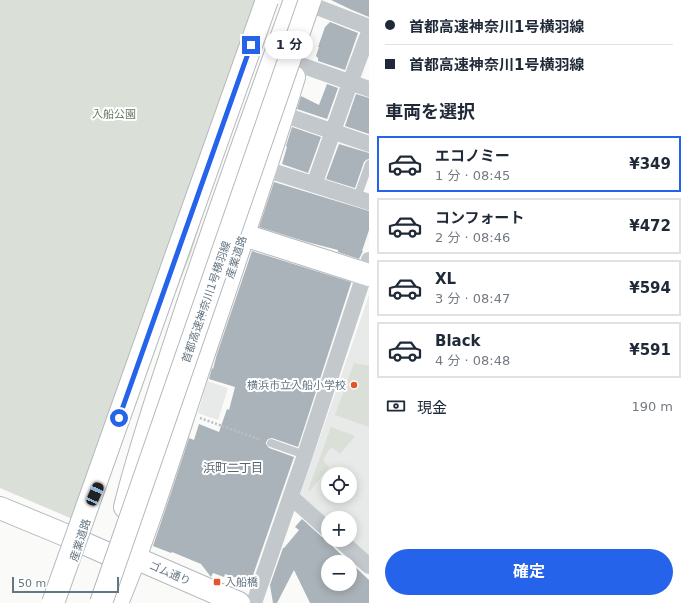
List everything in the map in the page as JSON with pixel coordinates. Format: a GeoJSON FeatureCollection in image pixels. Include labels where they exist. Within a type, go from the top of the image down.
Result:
{"type":"FeatureCollection","features":[{"type":"Feature","properties":{"kind":"main road","name":"産業道路"},"geometry":{"type":"LineString","coordinates":[[60,603],[80,532],[263,0]]}},
{"type":"Feature","properties":{"kind":"main road"},"geometry":{"type":"LineString","coordinates":[[53,603],[80,532],[267,0]]}},
{"type":"Feature","properties":{"kind":"main road"},"geometry":{"type":"LineString","coordinates":[[126,560],[121,524],[129,489],[282,0]]}},
{"type":"Feature","properties":{"kind":"main road"},"geometry":{"type":"LineString","coordinates":[[80,532],[140,392],[294,0]]}},
{"type":"Feature","properties":{"kind":"main road","name":"産業道路"},"geometry":{"type":"LineString","coordinates":[[117,603],[126,560],[184,413],[244,235],[298,64],[315,2]]}},
{"type":"Feature","properties":{"kind":"main road","name":"首都高速神奈川1号横羽線"},"geometry":{"type":"LineString","coordinates":[[101,603],[126,560],[315,2]]}},
{"type":"Feature","properties":{"kind":"main road"},"geometry":{"type":"LineString","coordinates":[[244,235],[367,269]]}},
{"type":"Feature","properties":{"kind":"main road"},"geometry":{"type":"LineString","coordinates":[[0,508],[80,532],[126,560]]}},
{"type":"Feature","properties":{"kind":"main road","name":"ゴム通り"},"geometry":{"type":"LineString","coordinates":[[126,560],[136,573],[204,603]]}},
{"type":"Feature","properties":{"kind":"main road","name":"ゴム通り"},"geometry":{"type":"LineString","coordinates":[[126,560],[140,560],[239,603]]}},
{"type":"Feature","properties":{"kind":"street"},"geometry":{"type":"LineString","coordinates":[[315,2],[369,27]]}},
{"type":"Feature","properties":{"kind":"street"},"geometry":{"type":"LineString","coordinates":[[314,185],[369,32]]}},
{"type":"Feature","properties":{"kind":"street"},"geometry":{"type":"LineString","coordinates":[[298,64],[369,89]]}},
{"type":"Feature","properties":{"kind":"street"},"geometry":{"type":"LineString","coordinates":[[282,114],[369,144]]}},
{"type":"Feature","properties":{"kind":"street"},"geometry":{"type":"LineString","coordinates":[[265,169],[363,200]]}},
{"type":"Feature","properties":{"kind":"street"},"geometry":{"type":"LineString","coordinates":[[254,603],[306,456],[367,269]]}},
{"type":"Feature","properties":{"kind":"street"},"geometry":{"type":"LineString","coordinates":[[291,496],[321,524]]}},
{"type":"Feature","properties":{"kind":"street"},"geometry":{"type":"LineString","coordinates":[[348,547],[369,566]]}},
{"type":"Feature","properties":{"kind":"lane"},"geometry":{"type":"LineString","coordinates":[[363,200],[369,164]]}},
{"type":"Feature","properties":{"kind":"lane"},"geometry":{"type":"LineString","coordinates":[[271,443],[306,456]]}},
{"type":"Feature","properties":{"kind":"path"},"geometry":{"type":"LineString","coordinates":[[184,413],[271,443]]}},
{"type":"Feature","properties":{"kind":"shaded area","name":"横浜市立入船小学校"},"geometry":{"type":"Polygon","coordinates":[[[369,295],[369,560],[357,547],[357,511],[321,511],[321,517],[299,498],[369,295]]]}},
{"type":"Feature","properties":{"kind":"shaded area"},"geometry":{"type":"Polygon","coordinates":[[[207,381],[228,388],[218,420],[198,413],[207,381]]]}},
{"type":"Feature","properties":{"kind":"green space","name":"入船公園"},"geometry":{"type":"Polygon","coordinates":[[[0,0],[267,0],[191,254],[82,523],[0,488],[0,0]]]}},
{"type":"Feature","properties":{"kind":"green space"},"geometry":{"type":"Polygon","coordinates":[[[354,363],[369,366],[369,427],[335,415],[354,363]]]}},
{"type":"Feature","properties":{"kind":"green space"},"geometry":{"type":"Polygon","coordinates":[[[331,427],[355,436],[340,454],[331,447],[323,460],[329,467],[321,467],[321,477],[310,491],[308,490],[331,427]]]}},
{"type":"Feature","properties":{"kind":"building"},"geometry":{"type":"Polygon","coordinates":[[[331,0],[369,0],[369,17],[352,10],[331,0]]]}},
{"type":"Feature","properties":{"kind":"building"},"geometry":{"type":"Polygon","coordinates":[[[330,22],[358,33],[345,70],[318,61],[316,56],[325,27],[330,22]]]}},
{"type":"Feature","properties":{"kind":"building"},"geometry":{"type":"Polygon","coordinates":[[[327,84],[338,88],[327,119],[297,109],[301,96],[319,105],[327,84]]]}},
{"type":"Feature","properties":{"kind":"building"},"geometry":{"type":"Polygon","coordinates":[[[356,94],[369,98],[369,134],[345,126],[356,94]]]}},
{"type":"Feature","properties":{"kind":"building"},"geometry":{"type":"Polygon","coordinates":[[[292,127],[321,137],[308,173],[282,164],[292,127]]]}},
{"type":"Feature","properties":{"kind":"building"},"geometry":{"type":"Polygon","coordinates":[[[339,144],[369,153],[369,159],[364,162],[355,188],[326,179],[339,144]]]}},
{"type":"Feature","properties":{"kind":"building"},"geometry":{"type":"Polygon","coordinates":[[[274,182],[369,211],[369,230],[359,259],[338,252],[338,250],[259,227],[274,182]]]}},
{"type":"Feature","properties":{"kind":"building"},"geometry":{"type":"Polygon","coordinates":[[[252,251],[351,283],[298,447],[272,438],[268,439],[266,442],[269,448],[294,457],[251,581],[248,584],[243,580],[225,574],[224,577],[213,573],[211,577],[201,564],[153,546],[189,438],[194,440],[199,424],[219,432],[227,409],[229,410],[235,387],[209,379],[252,251]]]}},
{"type":"Feature","properties":{"kind":"building"},"geometry":{"type":"Polygon","coordinates":[[[302,519],[321,536],[321,547],[333,547],[342,555],[321,555],[321,591],[357,591],[357,569],[369,580],[369,603],[310,603],[294,570],[277,603],[273,603],[270,585],[283,548],[299,530],[295,527],[302,519]]]}},
{"type":"Feature","properties":{"kind":"place","name":"横浜市立入船小学校"},"geometry":{"type":"Point","coordinates":[354,385]}},
{"type":"Feature","properties":{"kind":"place","name":"入船橋"},"geometry":{"type":"Point","coordinates":[217,582]}},
{"type":"Feature","properties":{"kind":"district","name":"浜町二丁目"},"geometry":{"type":"Point","coordinates":[233,468]}},
{"type":"Feature","properties":{"kind":"route"},"geometry":{"type":"LineString","coordinates":[[119,418],[251,45]]}}]}
